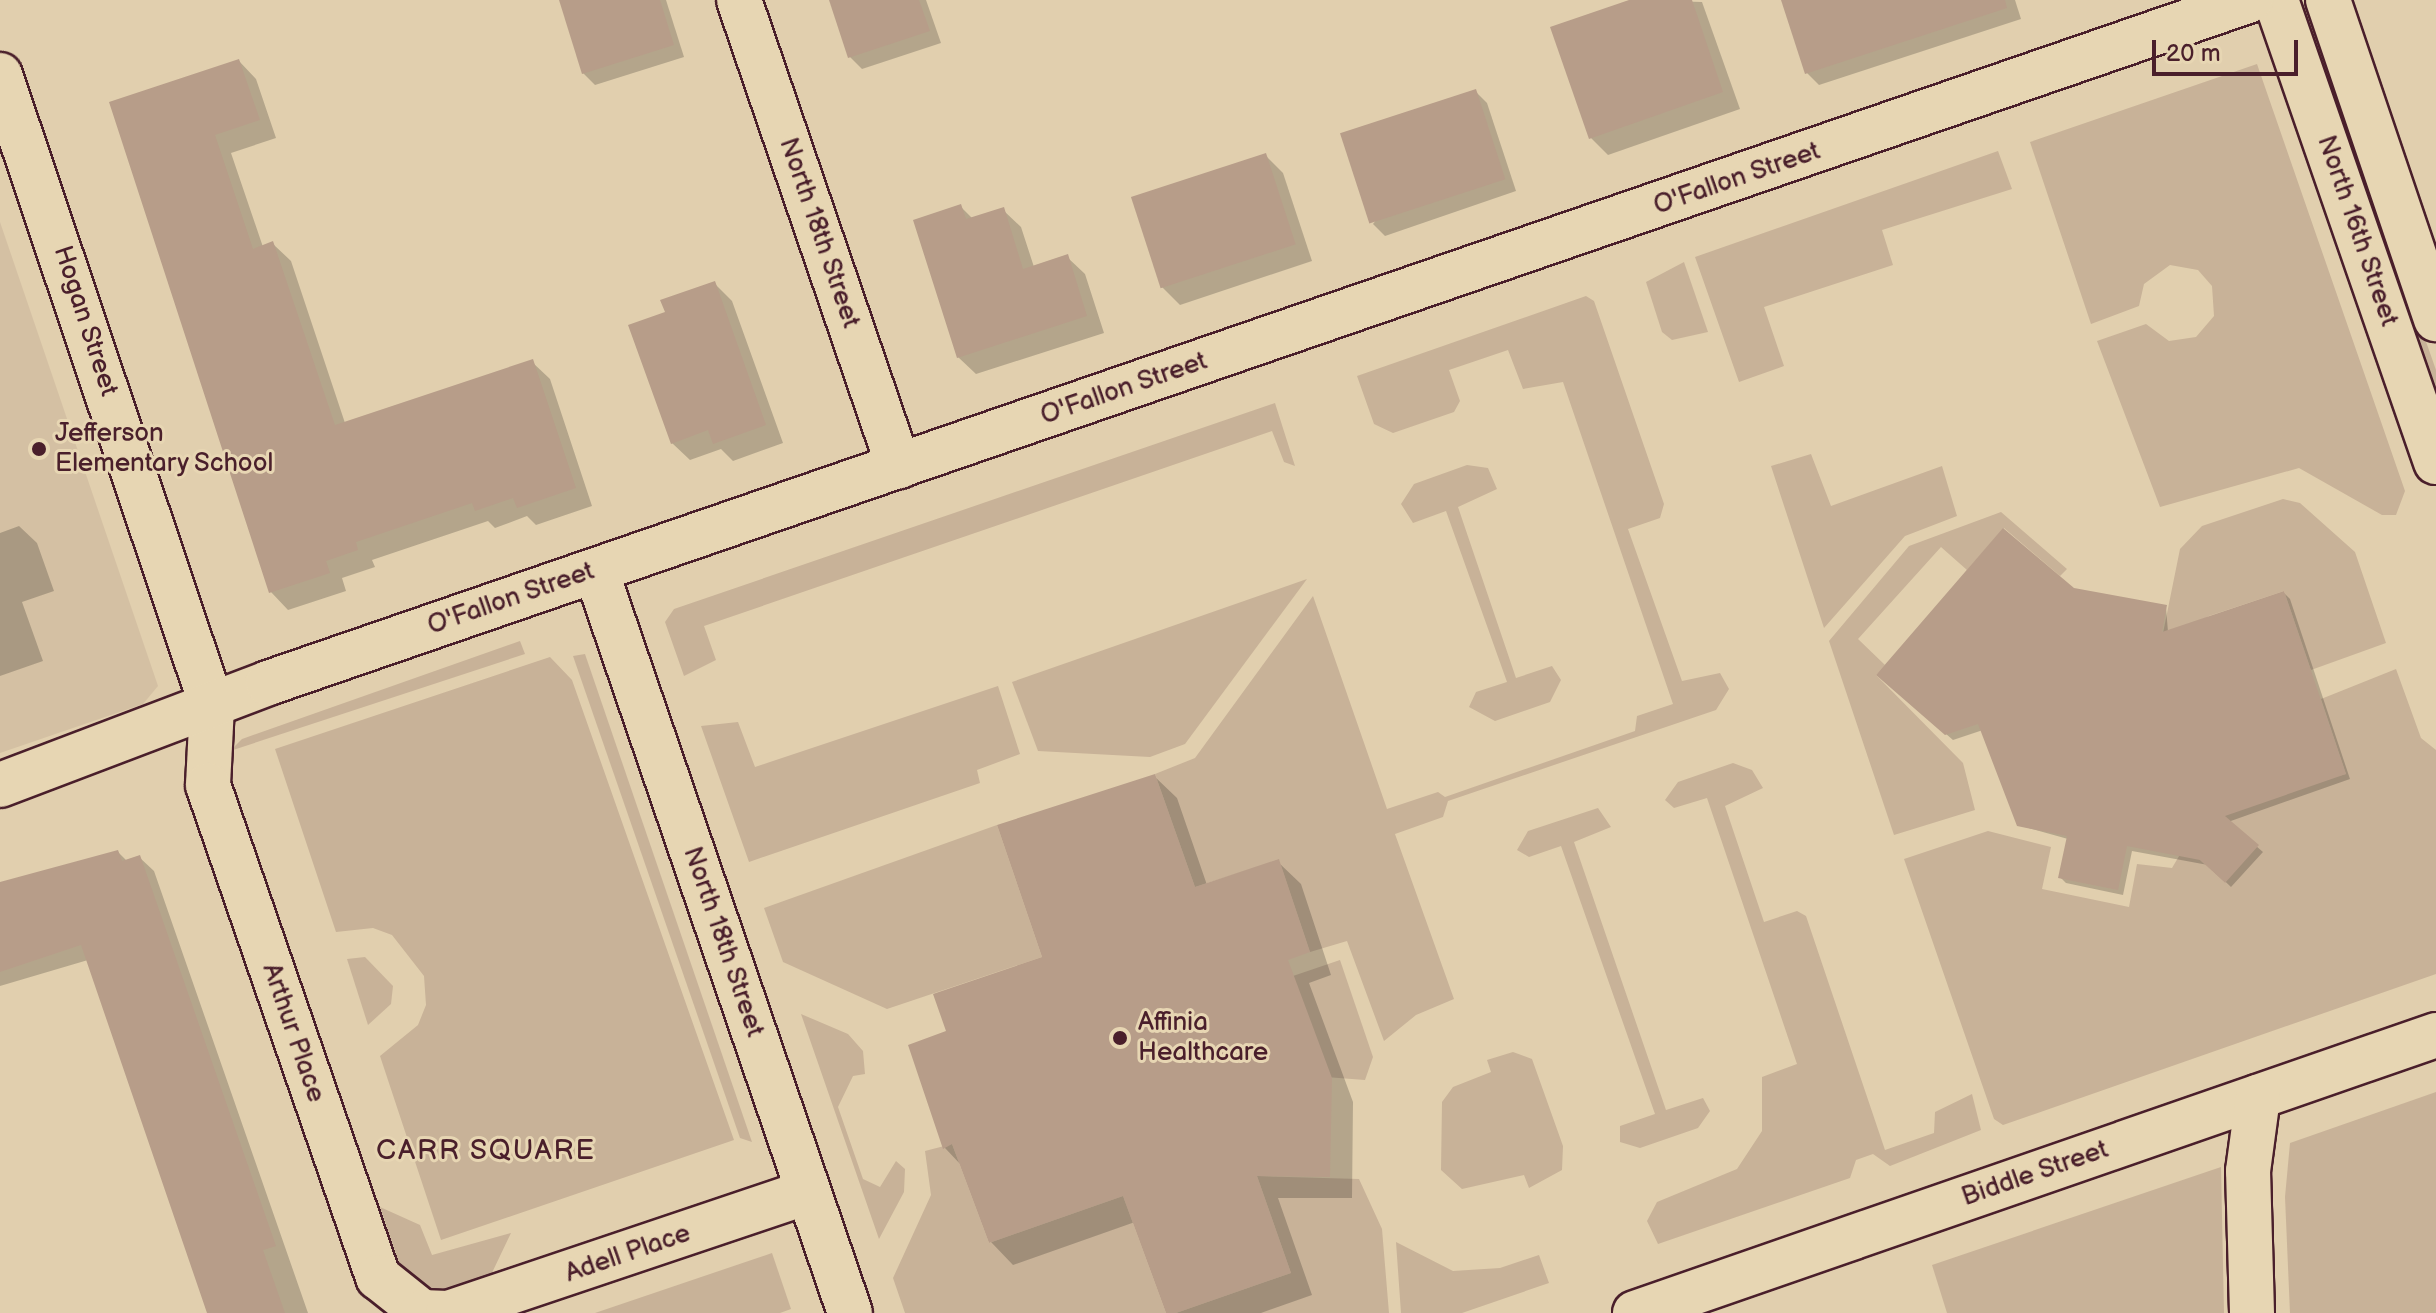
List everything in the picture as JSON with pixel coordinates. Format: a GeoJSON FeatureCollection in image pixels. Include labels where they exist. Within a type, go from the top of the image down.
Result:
{"type":"FeatureCollection","features":[{"type":"Feature","properties":{"kind":"street","name":"North 18th Street"},"geometry":{"type":"LineString","coordinates":[[739,0],[899,466]]}},
{"type":"Feature","properties":{"kind":"street","name":"O'Fallon Street"},"geometry":{"type":"LineString","coordinates":[[0,785],[212,706],[596,571],[2251,0]]}},
{"type":"Feature","properties":{"kind":"street","name":"North 16th Street"},"geometry":{"type":"LineString","coordinates":[[2276,0],[2436,462]]}},
{"type":"Feature","properties":{"kind":"street","name":"North 16th Street"},"geometry":{"type":"LineString","coordinates":[[2328,0],[2436,319]]}},
{"type":"Feature","properties":{"kind":"street","name":"Hogan Street"},"geometry":{"type":"LineString","coordinates":[[0,75],[212,706]]}},
{"type":"Feature","properties":{"kind":"street","name":"North 18th Street"},"geometry":{"type":"LineString","coordinates":[[596,571],[850,1313]]}},
{"type":"Feature","properties":{"kind":"street","name":"Arthur Place"},"geometry":{"type":"LineString","coordinates":[[212,706],[208,785],[378,1277],[422,1312],[448,1313]]}},
{"type":"Feature","properties":{"kind":"street","name":"Biddle Street"},"geometry":{"type":"LineString","coordinates":[[1635,1313],[2436,1035]]}},
{"type":"Feature","properties":{"kind":"street"},"geometry":{"type":"LineString","coordinates":[[2252,1313],[2248,1171],[2258,1097]]}},
{"type":"Feature","properties":{"kind":"street","name":"Adell Place"},"geometry":{"type":"LineString","coordinates":[[448,1313],[807,1192]]}},
{"type":"Feature","properties":{"kind":"shaded area"},"geometry":{"type":"Polygon","coordinates":[[[2324,51],[2436,370],[2436,413],[2314,58],[2324,51]]]}},
{"type":"Feature","properties":{"kind":"shaded area"},"geometry":{"type":"Polygon","coordinates":[[[2257,64],[2405,491],[2396,515],[2382,515],[2299,468],[2160,507],[2097,341],[2146,324],[2169,341],[2196,337],[2214,316],[2212,286],[2198,270],[2170,265],[2144,284],[2139,306],[2091,324],[2030,142],[2257,64]]]}},
{"type":"Feature","properties":{"kind":"shaded area"},"geometry":{"type":"Polygon","coordinates":[[[1998,151],[2012,189],[1882,230],[1893,265],[1764,307],[1784,366],[1739,382],[1695,257],[1998,151]]]}},
{"type":"Feature","properties":{"kind":"shaded area","name":"Jefferson Elementary School"},"geometry":{"type":"Polygon","coordinates":[[[0,222],[158,686],[143,704],[0,753],[0,222]]]}},
{"type":"Feature","properties":{"kind":"shaded area"},"geometry":{"type":"Polygon","coordinates":[[[1684,262],[1708,332],[1672,340],[1662,332],[1646,282],[1684,262]]]}},
{"type":"Feature","properties":{"kind":"shaded area"},"geometry":{"type":"Polygon","coordinates":[[[1586,296],[1594,301],[1664,504],[1660,518],[1628,529],[1682,681],[1720,673],[1729,689],[1716,710],[1448,801],[1443,817],[1395,834],[1454,999],[1416,1015],[1384,1041],[1347,941],[1310,952],[1279,860],[1195,887],[1155,774],[1195,758],[1313,596],[1387,809],[1438,792],[1445,797],[1635,731],[1637,716],[1673,704],[1563,382],[1523,389],[1508,350],[1449,370],[1460,401],[1454,412],[1393,433],[1374,424],[1357,376],[1586,296]]]}},
{"type":"Feature","properties":{"kind":"shaded area"},"geometry":{"type":"Polygon","coordinates":[[[1275,403],[1295,466],[1284,462],[1272,431],[704,626],[716,660],[684,676],[665,622],[674,609],[1275,403]]]}},
{"type":"Feature","properties":{"kind":"shaded area"},"geometry":{"type":"Polygon","coordinates":[[[1811,454],[1831,506],[1942,466],[1957,516],[1905,536],[1824,628],[1771,466],[1811,454]]]}},
{"type":"Feature","properties":{"kind":"shaded area"},"geometry":{"type":"Polygon","coordinates":[[[1467,465],[1488,468],[1497,489],[1458,507],[1516,678],[1552,666],[1561,680],[1550,702],[1495,721],[1469,707],[1476,692],[1507,682],[1446,511],[1413,523],[1401,504],[1414,484],[1467,465]]]}},
{"type":"Feature","properties":{"kind":"shaded area"},"geometry":{"type":"Polygon","coordinates":[[[2283,499],[2300,503],[2355,552],[2386,643],[2311,670],[2284,591],[2209,616],[2161,643],[2180,549],[2202,526],[2283,499]]]}},
{"type":"Feature","properties":{"kind":"shaded area"},"geometry":{"type":"Polygon","coordinates":[[[2001,512],[2067,569],[2060,576],[2004,528],[1967,570],[1941,547],[1858,639],[1885,665],[1876,675],[1963,763],[1975,810],[1894,835],[1829,641],[1909,546],[2001,512]]]}},
{"type":"Feature","properties":{"kind":"shaded area"},"geometry":{"type":"Polygon","coordinates":[[[1307,579],[1185,744],[1150,757],[1038,751],[1012,682],[1307,579]]]}},
{"type":"Feature","properties":{"kind":"shaded area"},"geometry":{"type":"Polygon","coordinates":[[[520,641],[525,654],[230,751],[242,739],[520,641]]]}},
{"type":"Feature","properties":{"kind":"shaded area"},"geometry":{"type":"Polygon","coordinates":[[[585,654],[752,1142],[740,1138],[573,656],[585,654]]]}},
{"type":"Feature","properties":{"kind":"shaded area"},"geometry":{"type":"Polygon","coordinates":[[[550,657],[572,680],[734,1140],[441,1240],[380,1056],[418,1025],[426,1005],[424,976],[392,935],[373,928],[336,932],[275,749],[550,657]]]}},
{"type":"Feature","properties":{"kind":"shaded area"},"geometry":{"type":"Polygon","coordinates":[[[2396,669],[2421,738],[2436,750],[2436,974],[2003,1125],[1994,1119],[1904,859],[1988,831],[2051,847],[2042,889],[2129,907],[2137,864],[2172,868],[2185,846],[2225,883],[2217,810],[2346,774],[2321,699],[2396,669]]]}},
{"type":"Feature","properties":{"kind":"shaded area"},"geometry":{"type":"Polygon","coordinates":[[[998,686],[1020,754],[977,770],[980,783],[749,862],[701,726],[738,722],[755,767],[998,686]]]}},
{"type":"Feature","properties":{"kind":"shaded area"},"geometry":{"type":"Polygon","coordinates":[[[1733,763],[1752,770],[1763,788],[1725,806],[1764,922],[1797,911],[1806,916],[1885,1150],[1934,1133],[1935,1112],[1972,1094],[1981,1130],[1890,1166],[1873,1154],[1856,1160],[1850,1178],[1658,1244],[1647,1221],[1657,1202],[1737,1169],[1762,1131],[1762,1077],[1797,1064],[1707,798],[1674,808],[1665,800],[1678,782],[1733,763]]]}},
{"type":"Feature","properties":{"kind":"shaded area"},"geometry":{"type":"Polygon","coordinates":[[[1598,808],[1611,827],[1574,842],[1666,1110],[1703,1098],[1710,1111],[1698,1128],[1640,1148],[1620,1142],[1620,1126],[1655,1114],[1561,846],[1529,857],[1517,850],[1528,831],[1598,808]]]}},
{"type":"Feature","properties":{"kind":"shaded area"},"geometry":{"type":"Polygon","coordinates":[[[997,825],[1042,957],[887,1009],[783,962],[764,908],[997,825]]]}},
{"type":"Feature","properties":{"kind":"shaded area"},"geometry":{"type":"Polygon","coordinates":[[[365,957],[393,986],[391,1004],[368,1025],[347,959],[365,957]]]}},
{"type":"Feature","properties":{"kind":"shaded area"},"geometry":{"type":"Polygon","coordinates":[[[1340,960],[1373,1057],[1365,1080],[1326,1077],[1293,976],[1340,960]]]}},
{"type":"Feature","properties":{"kind":"shaded area"},"geometry":{"type":"Polygon","coordinates":[[[801,1014],[848,1034],[863,1051],[865,1074],[853,1076],[838,1107],[863,1179],[880,1187],[896,1161],[905,1169],[904,1192],[879,1239],[801,1014]]]}},
{"type":"Feature","properties":{"kind":"shaded area"},"geometry":{"type":"Polygon","coordinates":[[[1513,1052],[1532,1059],[1563,1146],[1562,1170],[1529,1188],[1524,1175],[1462,1189],[1441,1170],[1442,1102],[1453,1087],[1491,1072],[1487,1060],[1513,1052]]]}},
{"type":"Feature","properties":{"kind":"shaded area"},"geometry":{"type":"Polygon","coordinates":[[[2436,1092],[2436,1313],[2290,1313],[2285,1197],[2290,1143],[2436,1092]]]}},
{"type":"Feature","properties":{"kind":"shaded area"},"geometry":{"type":"Polygon","coordinates":[[[952,1144],[989,1243],[1123,1196],[1166,1313],[905,1313],[893,1278],[931,1195],[925,1151],[952,1144]]]}},
{"type":"Feature","properties":{"kind":"shaded area"},"geometry":{"type":"Polygon","coordinates":[[[2221,1167],[2224,1313],[1947,1313],[1932,1265],[2221,1167]]]}},
{"type":"Feature","properties":{"kind":"shaded area"},"geometry":{"type":"Polygon","coordinates":[[[1257,1176],[1359,1179],[1382,1229],[1389,1313],[1176,1313],[1291,1273],[1257,1176]]]}},
{"type":"Feature","properties":{"kind":"shaded area"},"geometry":{"type":"Polygon","coordinates":[[[380,1207],[420,1225],[432,1255],[511,1233],[490,1277],[437,1291],[413,1282],[398,1260],[380,1207]]]}},
{"type":"Feature","properties":{"kind":"shaded area"},"geometry":{"type":"Polygon","coordinates":[[[1396,1242],[1453,1271],[1500,1268],[1539,1255],[1549,1283],[1462,1313],[1401,1313],[1396,1242]]]}},
{"type":"Feature","properties":{"kind":"shaded area"},"geometry":{"type":"Polygon","coordinates":[[[772,1253],[791,1309],[780,1313],[595,1313],[772,1253]]]}},
{"type":"Feature","properties":{"kind":"building"},"geometry":{"type":"Polygon","coordinates":[[[559,0],[660,0],[674,45],[582,74],[559,0]]]}},
{"type":"Feature","properties":{"kind":"building"},"geometry":{"type":"Polygon","coordinates":[[[829,0],[919,0],[930,31],[848,58],[829,0]]]}},
{"type":"Feature","properties":{"kind":"building"},"geometry":{"type":"Polygon","coordinates":[[[1629,0],[1692,0],[1723,92],[1589,139],[1550,27],[1629,0]]]}},
{"type":"Feature","properties":{"kind":"building"},"geometry":{"type":"Polygon","coordinates":[[[1781,0],[2005,0],[2007,8],[1805,74],[1781,0]]]}},
{"type":"Feature","properties":{"kind":"building"},"geometry":{"type":"Polygon","coordinates":[[[239,59],[260,120],[215,135],[253,249],[273,241],[335,425],[533,359],[576,488],[517,508],[513,498],[475,511],[472,503],[356,542],[358,550],[326,561],[330,573],[269,593],[109,102],[239,59]]]}},
{"type":"Feature","properties":{"kind":"building"},"geometry":{"type":"Polygon","coordinates":[[[1476,89],[1505,179],[1369,224],[1340,133],[1476,89]]]}},
{"type":"Feature","properties":{"kind":"building"},"geometry":{"type":"Polygon","coordinates":[[[1266,153],[1296,244],[1161,288],[1131,197],[1266,153]]]}},
{"type":"Feature","properties":{"kind":"building"},"geometry":{"type":"Polygon","coordinates":[[[961,204],[966,219],[1004,207],[1023,269],[1068,254],[1087,316],[957,358],[913,220],[961,204]]]}},
{"type":"Feature","properties":{"kind":"building"},"geometry":{"type":"Polygon","coordinates":[[[715,281],[766,425],[713,444],[708,430],[671,444],[628,325],[665,312],[660,300],[715,281]]]}},
{"type":"Feature","properties":{"kind":"building"},"geometry":{"type":"Polygon","coordinates":[[[2003,528],[2074,588],[2167,605],[2162,632],[2284,591],[2346,774],[2225,816],[2259,845],[2225,883],[2200,860],[2127,846],[2118,890],[2058,878],[2067,836],[2017,826],[1978,724],[1945,735],[1876,675],[2003,528]]]}},
{"type":"Feature","properties":{"kind":"building","name":"Affinia Healthcare"},"geometry":{"type":"Polygon","coordinates":[[[1155,774],[1195,887],[1279,859],[1310,952],[1288,960],[1332,1078],[1330,1177],[1257,1176],[1291,1273],[1176,1313],[1166,1313],[1123,1196],[989,1243],[952,1144],[943,1149],[908,1045],[946,1031],[933,994],[1042,957],[997,825],[1155,774]]]}},
{"type":"Feature","properties":{"kind":"building"},"geometry":{"type":"Polygon","coordinates":[[[118,850],[122,861],[140,855],[276,1246],[263,1250],[285,1313],[207,1313],[81,945],[0,972],[0,882],[118,850]]]}},
{"type":"Feature","properties":{"kind":"place","name":"Jefferson Elementary School"},"geometry":{"type":"Point","coordinates":[39,449]}},
{"type":"Feature","properties":{"kind":"place","name":"Affinia Healthcare"},"geometry":{"type":"Point","coordinates":[1120,1038]}},
{"type":"Feature","properties":{"kind":"district","name":"CARR SQUARE"},"geometry":{"type":"Point","coordinates":[486,1151]}}]}
